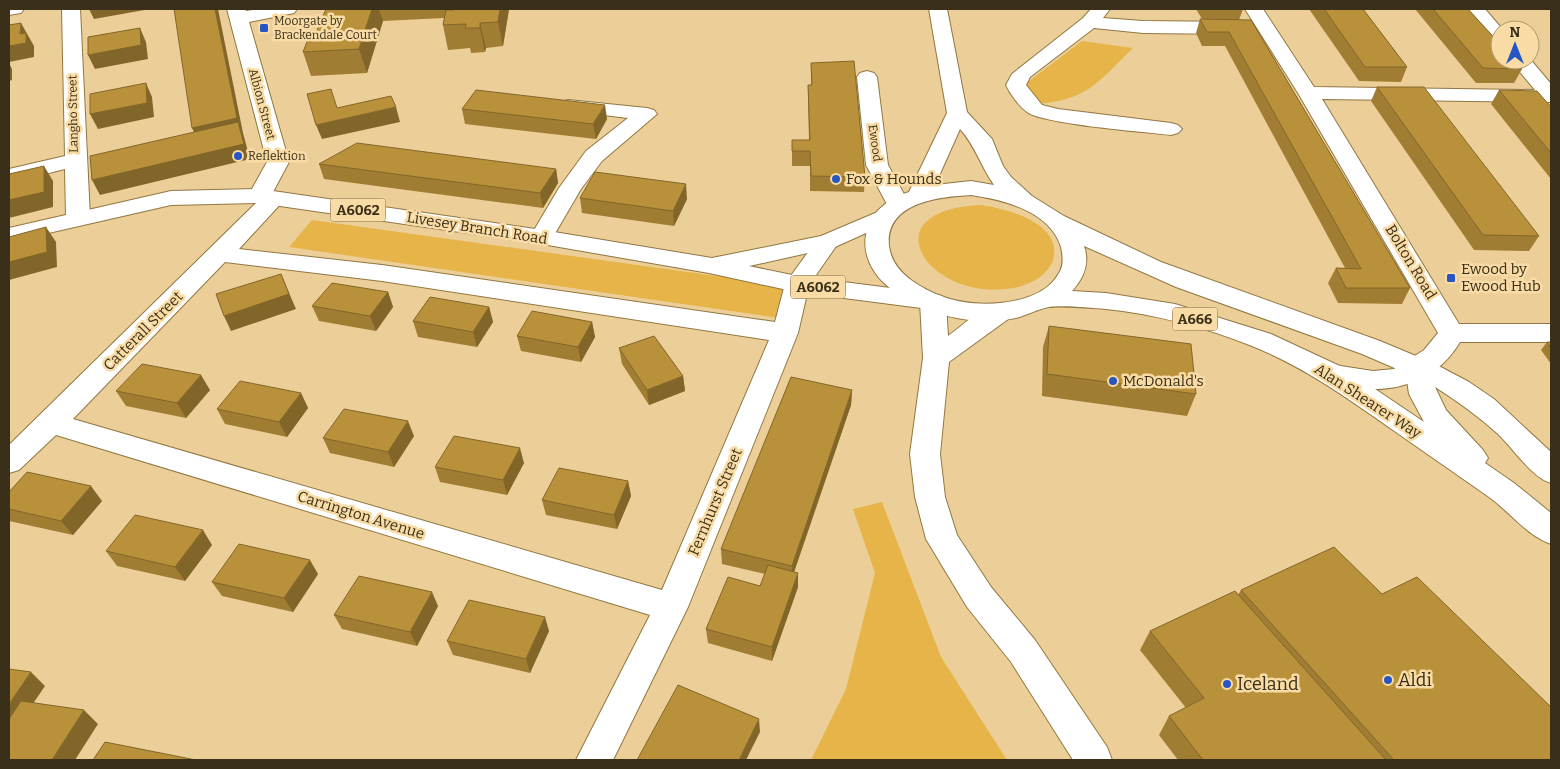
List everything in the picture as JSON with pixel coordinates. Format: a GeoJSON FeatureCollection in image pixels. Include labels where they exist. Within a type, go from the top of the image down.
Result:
{"type":"FeatureCollection","features":[{"type":"Feature","properties":{"kind":"main road"},"geometry":{"type":"LineString","coordinates":[[9,10],[14,9]]}},
{"type":"Feature","properties":{"kind":"main road","name":"Langho Street"},"geometry":{"type":"LineString","coordinates":[[71,9],[74,160],[78,218]]}},
{"type":"Feature","properties":{"kind":"main road"},"geometry":{"type":"LineString","coordinates":[[237,13],[288,9]]}},
{"type":"Feature","properties":{"kind":"main road"},"geometry":{"type":"LineString","coordinates":[[919,195],[957,113],[938,9]]}},
{"type":"Feature","properties":{"kind":"main road","name":"Bolton Road"},"geometry":{"type":"LineString","coordinates":[[1254,9],[1308,93],[1451,333]]}},
{"type":"Feature","properties":{"kind":"main road"},"geometry":{"type":"LineString","coordinates":[[1475,9],[1490,26]]}},
{"type":"Feature","properties":{"kind":"main road","name":"Albion Street"},"geometry":{"type":"LineString","coordinates":[[237,13],[278,162],[267,197]]}},
{"type":"Feature","properties":{"kind":"main road"},"geometry":{"type":"LineString","coordinates":[[1171,130],[1057,115],[1035,108],[1018,90],[1016,85],[1022,74],[1096,15],[1143,27],[1267,28]]}},
{"type":"Feature","properties":{"kind":"main road"},"geometry":{"type":"LineString","coordinates":[[1529,70],[1551,96]]}},
{"type":"Feature","properties":{"kind":"main road","name":"Ewood"},"geometry":{"type":"LineString","coordinates":[[867,77],[877,165],[892,210]]}},
{"type":"Feature","properties":{"kind":"main road"},"geometry":{"type":"LineString","coordinates":[[1308,93],[1551,96]]}},
{"type":"Feature","properties":{"kind":"main road"},"geometry":{"type":"LineString","coordinates":[[542,237],[570,188],[594,156],[647,114],[552,104]]}},
{"type":"Feature","properties":{"kind":"main road","name":"A666"},"geometry":{"type":"LineString","coordinates":[[957,113],[981,139],[992,167],[1003,182],[1025,200]]}},
{"type":"Feature","properties":{"kind":"main road"},"geometry":{"type":"LineString","coordinates":[[9,176],[74,160]]}},
{"type":"Feature","properties":{"kind":"main road","name":"A666"},"geometry":{"type":"LineString","coordinates":[[1059,222],[1072,242],[1075,262],[1066,282],[1047,299],[1026,307],[1002,312],[967,311],[931,302],[904,287],[886,270],[877,251],[877,232],[892,210],[919,195],[944,189],[971,188],[999,192],[1025,200],[1100,246],[1150,268],[1420,368],[1458,388],[1486,408],[1512,429],[1551,472]]}},
{"type":"Feature","properties":{"kind":"main road","name":"Livesey Branch Road"},"geometry":{"type":"LineString","coordinates":[[9,235],[171,198],[267,197],[542,237],[709,266],[797,284],[931,302]]}},
{"type":"Feature","properties":{"kind":"main road","name":"Catterall Street"},"geometry":{"type":"LineString","coordinates":[[9,462],[52,423],[219,254],[267,197]]}},
{"type":"Feature","properties":{"kind":"main road","name":"Livesey Branch Road"},"geometry":{"type":"LineString","coordinates":[[709,266],[827,242],[892,210]]}},
{"type":"Feature","properties":{"kind":"main road","name":"Fernhurst Street"},"geometry":{"type":"LineString","coordinates":[[594,760],[671,607],[785,334],[797,284],[827,242]]}},
{"type":"Feature","properties":{"kind":"main road"},"geometry":{"type":"LineString","coordinates":[[219,254],[382,272],[785,334]]}},
{"type":"Feature","properties":{"kind":"main road","name":"Alan Shearer Way"},"geometry":{"type":"LineString","coordinates":[[1047,299],[1106,301],[1175,313],[1262,340],[1334,375],[1503,491]]}},
{"type":"Feature","properties":{"kind":"main road"},"geometry":{"type":"LineString","coordinates":[[931,302],[936,358],[925,454],[930,497],[942,539],[979,597],[1023,651],[1094,760]]}},
{"type":"Feature","properties":{"kind":"main road"},"geometry":{"type":"LineString","coordinates":[[936,358],[1002,312]]}},
{"type":"Feature","properties":{"kind":"main road"},"geometry":{"type":"LineString","coordinates":[[1334,375],[1369,380],[1394,380],[1406,377],[1420,368],[1448,344],[1451,333],[1551,333]]}},
{"type":"Feature","properties":{"kind":"main road"},"geometry":{"type":"LineString","coordinates":[[1420,368],[1419,385],[1428,407],[1503,491]]}},
{"type":"Feature","properties":{"kind":"main road","name":"Carrington Avenue"},"geometry":{"type":"LineString","coordinates":[[52,423],[671,607]]}},
{"type":"Feature","properties":{"kind":"main road","name":"A666"},"geometry":{"type":"LineString","coordinates":[[1503,491],[1551,531]]}},
{"type":"Feature","properties":{"kind":"shaded area"},"geometry":{"type":"Polygon","coordinates":[[[1082,41],[1133,48],[1092,87],[1069,98],[1038,104],[1020,88],[1082,41]]]}},
{"type":"Feature","properties":{"kind":"shaded area"},"geometry":{"type":"Polygon","coordinates":[[[980,205],[1017,214],[1041,227],[1050,236],[1054,247],[1053,260],[1043,274],[1034,281],[1018,287],[987,289],[959,283],[938,271],[923,256],[918,239],[925,223],[945,211],[980,205]]]}},
{"type":"Feature","properties":{"kind":"shaded area"},"geometry":{"type":"Polygon","coordinates":[[[312,220],[789,286],[779,318],[289,247],[312,220]]]}},
{"type":"Feature","properties":{"kind":"shaded area"},"geometry":{"type":"Polygon","coordinates":[[[882,502],[941,657],[1007,760],[811,760],[846,689],[875,573],[853,509],[882,502]]]}},
{"type":"Feature","properties":{"kind":"building"},"geometry":{"type":"Polygon","coordinates":[[[174,9],[215,9],[237,118],[192,128],[174,9]]]}},
{"type":"Feature","properties":{"kind":"building"},"geometry":{"type":"Polygon","coordinates":[[[326,9],[372,9],[359,49],[303,52],[310,34],[316,33],[326,9]]]}},
{"type":"Feature","properties":{"kind":"building"},"geometry":{"type":"Polygon","coordinates":[[[500,9],[498,22],[480,23],[480,28],[465,28],[466,24],[443,25],[446,10],[500,9]]]}},
{"type":"Feature","properties":{"kind":"building"},"geometry":{"type":"Polygon","coordinates":[[[1324,9],[1363,9],[1407,67],[1365,67],[1324,9]]]}},
{"type":"Feature","properties":{"kind":"building"},"geometry":{"type":"Polygon","coordinates":[[[1433,9],[1468,9],[1490,33],[1490,68],[1483,68],[1433,9]]]}},
{"type":"Feature","properties":{"kind":"building"},"geometry":{"type":"Polygon","coordinates":[[[1200,19],[1251,20],[1410,288],[1346,288],[1336,268],[1361,269],[1229,32],[1207,32],[1200,19]]]}},
{"type":"Feature","properties":{"kind":"building"},"geometry":{"type":"Polygon","coordinates":[[[21,23],[20,34],[26,33],[26,43],[9,46],[9,25],[21,23]]]}},
{"type":"Feature","properties":{"kind":"building"},"geometry":{"type":"Polygon","coordinates":[[[140,28],[141,45],[88,55],[88,37],[140,28]]]}},
{"type":"Feature","properties":{"kind":"building"},"geometry":{"type":"Polygon","coordinates":[[[854,61],[865,177],[811,176],[810,151],[792,151],[792,140],[810,140],[808,85],[812,85],[811,63],[854,61]]]}},
{"type":"Feature","properties":{"kind":"building"},"geometry":{"type":"Polygon","coordinates":[[[146,83],[147,103],[90,114],[90,94],[146,83]]]}},
{"type":"Feature","properties":{"kind":"building"},"geometry":{"type":"Polygon","coordinates":[[[1377,87],[1424,87],[1539,236],[1483,235],[1377,87]]]}},
{"type":"Feature","properties":{"kind":"building"},"geometry":{"type":"Polygon","coordinates":[[[331,89],[337,108],[391,96],[396,107],[316,125],[307,94],[331,89]]]}},
{"type":"Feature","properties":{"kind":"building"},"geometry":{"type":"Polygon","coordinates":[[[476,90],[605,105],[593,124],[462,109],[476,90]]]}},
{"type":"Feature","properties":{"kind":"building"},"geometry":{"type":"Polygon","coordinates":[[[1499,90],[1537,91],[1551,107],[1551,153],[1499,90]]]}},
{"type":"Feature","properties":{"kind":"building"},"geometry":{"type":"Polygon","coordinates":[[[238,122],[244,144],[92,180],[90,156],[238,122]]]}},
{"type":"Feature","properties":{"kind":"building"},"geometry":{"type":"Polygon","coordinates":[[[357,143],[556,169],[540,193],[319,164],[357,143]]]}},
{"type":"Feature","properties":{"kind":"building"},"geometry":{"type":"Polygon","coordinates":[[[44,166],[44,192],[9,200],[9,174],[44,166]]]}},
{"type":"Feature","properties":{"kind":"building"},"geometry":{"type":"Polygon","coordinates":[[[595,172],[686,184],[673,211],[580,198],[595,172]]]}},
{"type":"Feature","properties":{"kind":"building"},"geometry":{"type":"Polygon","coordinates":[[[46,227],[47,252],[9,262],[9,237],[46,227]]]}},
{"type":"Feature","properties":{"kind":"building"},"geometry":{"type":"Polygon","coordinates":[[[281,274],[289,294],[224,316],[216,294],[281,274]]]}},
{"type":"Feature","properties":{"kind":"building"},"geometry":{"type":"Polygon","coordinates":[[[332,283],[388,292],[370,316],[312,306],[332,283]]]}},
{"type":"Feature","properties":{"kind":"building"},"geometry":{"type":"Polygon","coordinates":[[[430,297],[489,307],[473,332],[413,321],[430,297]]]}},
{"type":"Feature","properties":{"kind":"building"},"geometry":{"type":"Polygon","coordinates":[[[532,311],[592,322],[578,347],[517,336],[532,311]]]}},
{"type":"Feature","properties":{"kind":"building"},"geometry":{"type":"Polygon","coordinates":[[[1049,326],[1191,344],[1196,394],[1047,374],[1049,326]]]}},
{"type":"Feature","properties":{"kind":"building"},"geometry":{"type":"Polygon","coordinates":[[[654,336],[683,376],[647,390],[619,348],[654,336]]]}},
{"type":"Feature","properties":{"kind":"building"},"geometry":{"type":"Polygon","coordinates":[[[142,364],[201,375],[177,403],[116,391],[142,364]]]}},
{"type":"Feature","properties":{"kind":"building"},"geometry":{"type":"Polygon","coordinates":[[[791,377],[852,390],[792,566],[721,549],[791,377]]]}},
{"type":"Feature","properties":{"kind":"building"},"geometry":{"type":"Polygon","coordinates":[[[240,381],[301,393],[279,422],[217,409],[240,381]]]}},
{"type":"Feature","properties":{"kind":"building"},"geometry":{"type":"Polygon","coordinates":[[[344,409],[408,421],[388,452],[323,438],[344,409]]]}},
{"type":"Feature","properties":{"kind":"building"},"geometry":{"type":"Polygon","coordinates":[[[454,436],[520,448],[503,480],[435,467],[454,436]]]}},
{"type":"Feature","properties":{"kind":"building"},"geometry":{"type":"Polygon","coordinates":[[[559,468],[628,481],[614,515],[542,500],[559,468]]]}},
{"type":"Feature","properties":{"kind":"building"},"geometry":{"type":"Polygon","coordinates":[[[27,472],[91,486],[61,521],[9,509],[9,492],[27,472]]]}},
{"type":"Feature","properties":{"kind":"building"},"geometry":{"type":"Polygon","coordinates":[[[135,515],[203,530],[175,567],[106,551],[135,515]]]}},
{"type":"Feature","properties":{"kind":"building"},"geometry":{"type":"Polygon","coordinates":[[[239,544],[310,560],[284,598],[212,582],[239,544]]]}},
{"type":"Feature","properties":{"kind":"building","name":"Aldi"},"geometry":{"type":"Polygon","coordinates":[[[1334,547],[1382,594],[1417,577],[1551,707],[1551,760],[1394,760],[1241,590],[1334,547]]]}},
{"type":"Feature","properties":{"kind":"building"},"geometry":{"type":"Polygon","coordinates":[[[768,565],[798,573],[772,647],[706,629],[728,577],[760,586],[768,565]]]}},
{"type":"Feature","properties":{"kind":"building"},"geometry":{"type":"Polygon","coordinates":[[[359,576],[432,592],[410,632],[334,615],[359,576]]]}},
{"type":"Feature","properties":{"kind":"building","name":"Iceland"},"geometry":{"type":"Polygon","coordinates":[[[1235,591],[1386,760],[1203,760],[1169,716],[1204,698],[1150,631],[1235,591]]]}},
{"type":"Feature","properties":{"kind":"building"},"geometry":{"type":"Polygon","coordinates":[[[469,600],[545,617],[526,659],[447,641],[469,600]]]}},
{"type":"Feature","properties":{"kind":"building"},"geometry":{"type":"Polygon","coordinates":[[[9,669],[31,672],[9,704],[9,669]]]}},
{"type":"Feature","properties":{"kind":"building"},"geometry":{"type":"Polygon","coordinates":[[[678,685],[759,719],[739,760],[637,760],[678,685]]]}},
{"type":"Feature","properties":{"kind":"building"},"geometry":{"type":"Polygon","coordinates":[[[21,701],[84,710],[52,760],[9,760],[9,719],[21,701]]]}},
{"type":"Feature","properties":{"kind":"building"},"geometry":{"type":"Polygon","coordinates":[[[105,742],[196,760],[93,760],[105,742]]]}},
{"type":"Feature","properties":{"kind":"place","name":"Moorgate by Brackendale Court"},"geometry":{"type":"Point","coordinates":[264,28]}},
{"type":"Feature","properties":{"kind":"place","name":"Reflektion"},"geometry":{"type":"Point","coordinates":[238,156]}},
{"type":"Feature","properties":{"kind":"place","name":"Fox & Hounds"},"geometry":{"type":"Point","coordinates":[836,179]}},
{"type":"Feature","properties":{"kind":"place","name":"Ewood by Ewood Hub"},"geometry":{"type":"Point","coordinates":[1451,278]}},
{"type":"Feature","properties":{"kind":"place","name":"McDonald's"},"geometry":{"type":"Point","coordinates":[1113,381]}},
{"type":"Feature","properties":{"kind":"place","name":"Aldi"},"geometry":{"type":"Point","coordinates":[1388,680]}},
{"type":"Feature","properties":{"kind":"place","name":"Iceland"},"geometry":{"type":"Point","coordinates":[1227,684]}}]}
